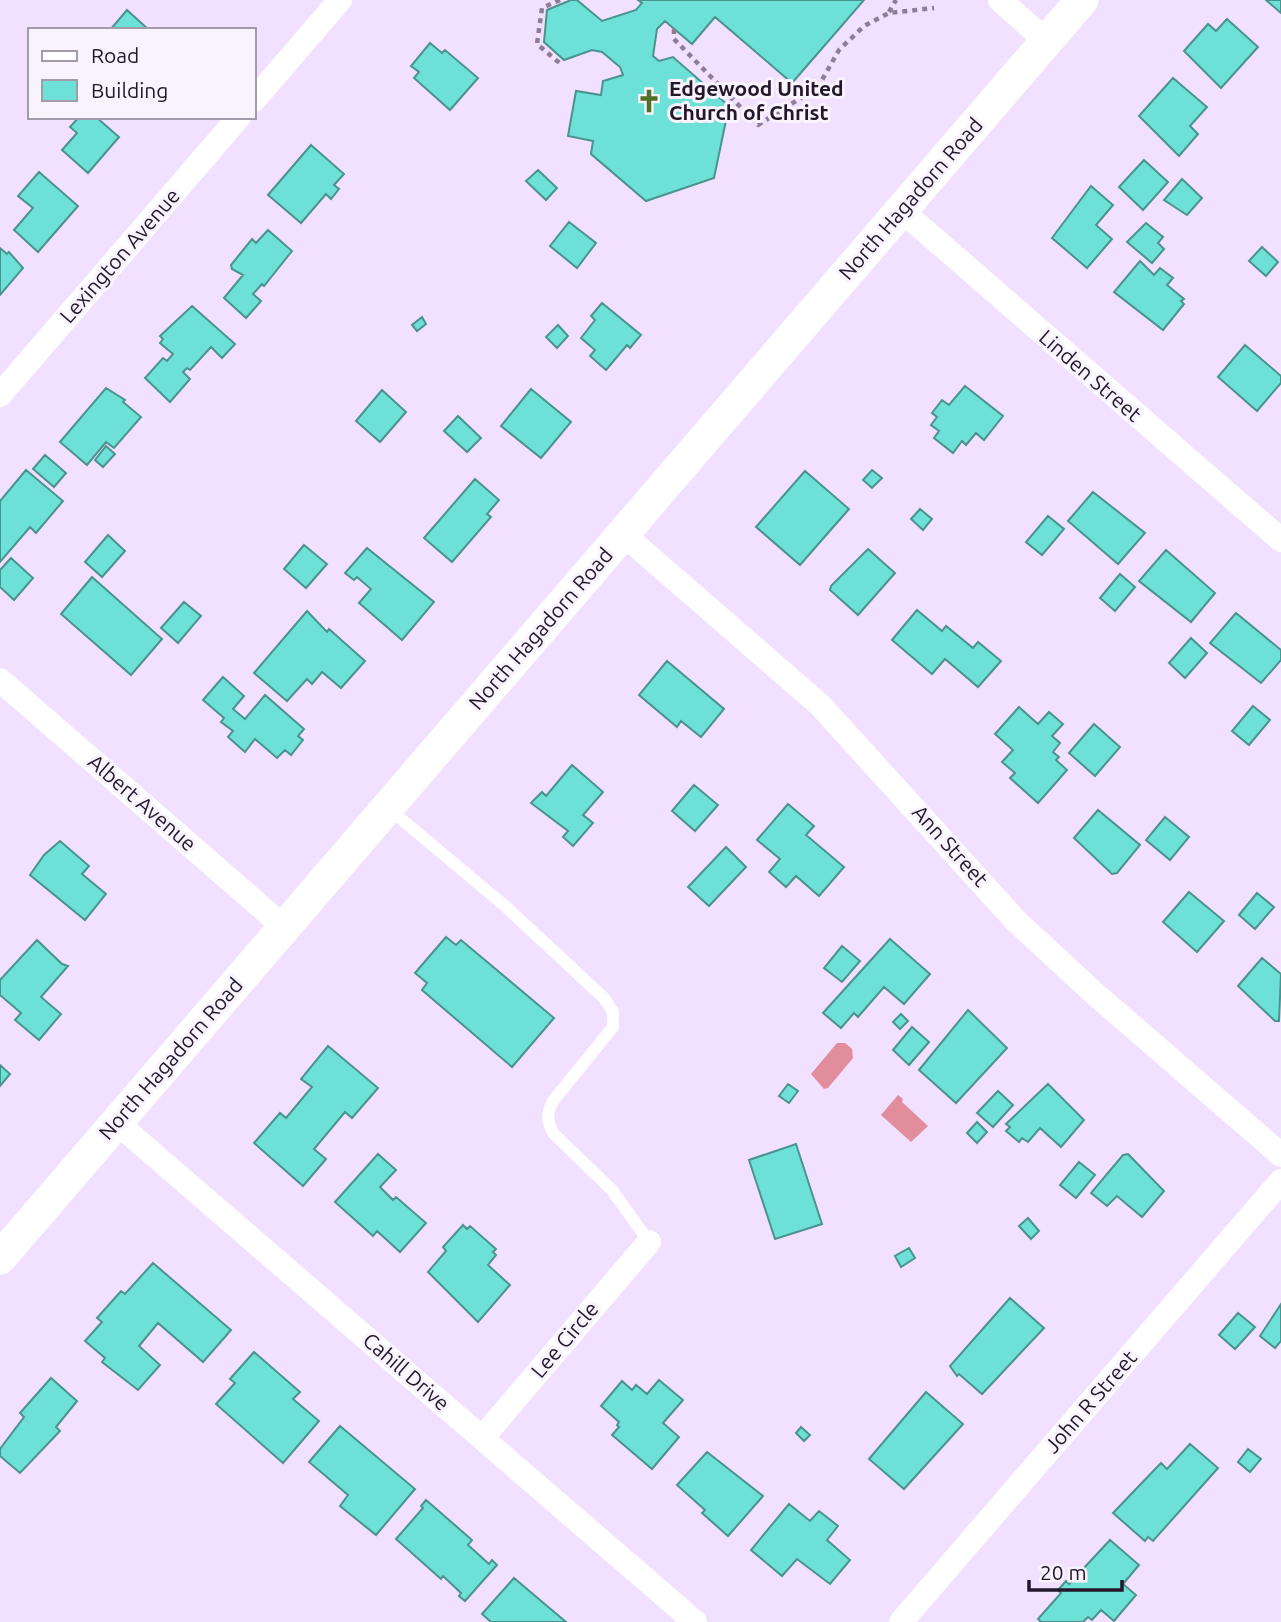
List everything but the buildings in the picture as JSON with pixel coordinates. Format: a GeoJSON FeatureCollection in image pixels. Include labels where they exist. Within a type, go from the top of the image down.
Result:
{"type":"FeatureCollection","features":[{"type":"Feature","properties":{"kind":"street"},"geometry":{"type":"LineString","coordinates":[[256,98],[340,0]]}},
{"type":"Feature","properties":{"kind":"street"},"geometry":{"type":"LineString","coordinates":[[1000,0],[1046,41]]}},
{"type":"Feature","properties":{"kind":"street","name":"North Hagadorn Road"},"geometry":{"type":"LineString","coordinates":[[0,1258],[1082,0]]}},
{"type":"Feature","properties":{"kind":"street","name":"Lexington Avenue"},"geometry":{"type":"LineString","coordinates":[[0,395],[237,119]]}},
{"type":"Feature","properties":{"kind":"street","name":"Linden Street"},"geometry":{"type":"LineString","coordinates":[[901,210],[1281,540]]}},
{"type":"Feature","properties":{"kind":"street","name":"Ann Street"},"geometry":{"type":"LineString","coordinates":[[623,534],[820,705],[879,766],[1016,921],[1094,993],[1281,1155]]}},
{"type":"Feature","properties":{"kind":"street","name":"Albert Avenue"},"geometry":{"type":"LineString","coordinates":[[0,680],[284,927]]}},
{"type":"Feature","properties":{"kind":"street","name":"Cahill Drive"},"geometry":{"type":"LineString","coordinates":[[116,1122],[695,1622]]}},
{"type":"Feature","properties":{"kind":"street","name":"John R Street"},"geometry":{"type":"LineString","coordinates":[[901,1622],[1281,1181]]}},
{"type":"Feature","properties":{"kind":"street","name":"Lee Circle"},"geometry":{"type":"LineString","coordinates":[[482,1438],[649,1242]]}},
{"type":"Feature","properties":{"kind":"lane"},"geometry":{"type":"LineString","coordinates":[[387,808],[505,906],[604,998],[613,1013],[613,1027],[547,1111],[548,1124],[554,1134],[612,1190],[649,1242]]}},
{"type":"Feature","properties":{"kind":"path"},"geometry":{"type":"LineString","coordinates":[[560,0],[542,8],[537,44],[562,65]]}},
{"type":"Feature","properties":{"kind":"path"},"geometry":{"type":"LineString","coordinates":[[889,13],[896,0]]}},
{"type":"Feature","properties":{"kind":"path"},"geometry":{"type":"LineString","coordinates":[[674,29],[674,39],[758,125],[818,87],[839,50],[864,26],[889,13],[934,8]]}},
{"type":"Feature","properties":{"kind":"shaded area"},"geometry":{"type":"Polygon","coordinates":[[[837,1043],[845,1043],[852,1049],[853,1058],[828,1088],[824,1089],[811,1074],[837,1043]]]}},
{"type":"Feature","properties":{"kind":"shaded area"},"geometry":{"type":"Polygon","coordinates":[[[898,1095],[928,1126],[911,1142],[881,1115],[898,1095]]]}},
{"type":"Feature","properties":{"kind":"place","name":"Edgewood United Church of Christ"},"geometry":{"type":"Point","coordinates":[649,101]}}]}
